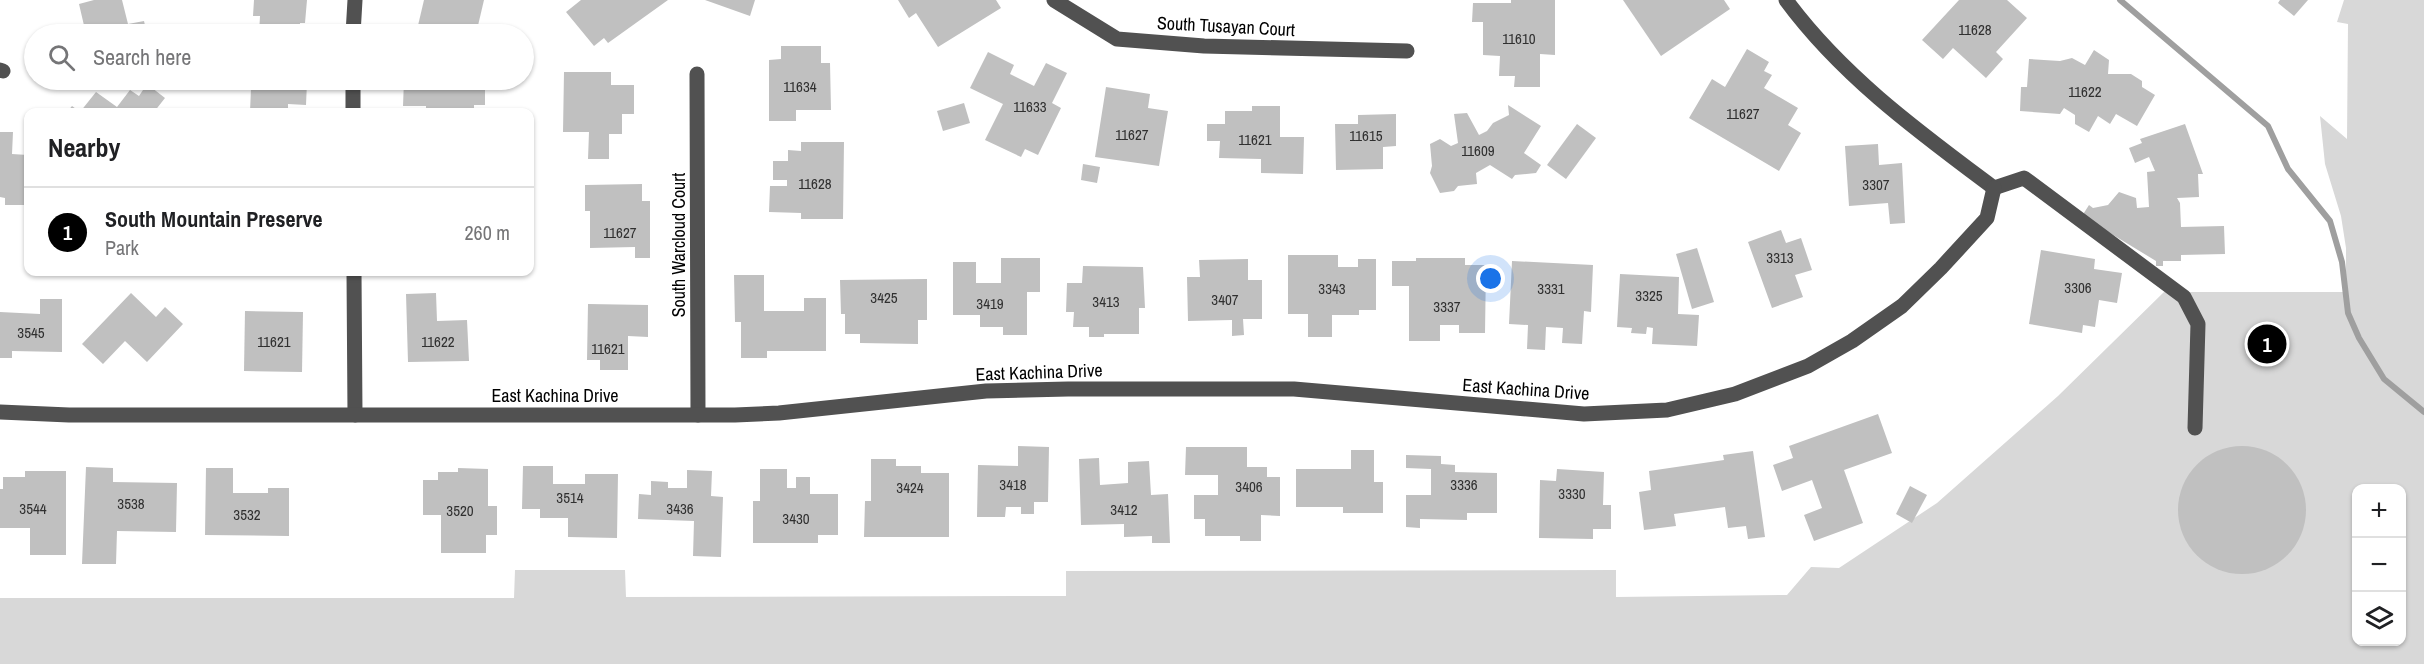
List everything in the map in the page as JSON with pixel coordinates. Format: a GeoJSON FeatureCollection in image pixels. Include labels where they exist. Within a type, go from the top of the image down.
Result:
{"type":"FeatureCollection","features":[{"type":"Feature","properties":{"kind":"street"},"geometry":{"type":"LineString","coordinates":[[354,24],[355,0]]}},
{"type":"Feature","properties":{"kind":"street","name":"South Tusayan Court"},"geometry":{"type":"LineString","coordinates":[[1054,0],[1117,39],[1204,46],[1407,51]]}},
{"type":"Feature","properties":{"kind":"street"},"geometry":{"type":"LineString","coordinates":[[1786,0],[1806,27],[1898,116],[1994,188],[2024,178],[2184,297],[2198,324],[2194,428]]}},
{"type":"Feature","properties":{"kind":"street","name":"South Warcloud Court"},"geometry":{"type":"LineString","coordinates":[[697,74],[698,414]]}},
{"type":"Feature","properties":{"kind":"street"},"geometry":{"type":"LineString","coordinates":[[353,90],[353,108]]}},
{"type":"Feature","properties":{"kind":"street","name":"East Kachina Drive"},"geometry":{"type":"LineString","coordinates":[[0,412],[69,414],[779,413],[986,392],[1146,389],[1294,389],[1584,414],[1667,410],[1735,394],[1808,366],[1852,341],[1902,306],[1941,268],[1987,218],[1994,188]]}},
{"type":"Feature","properties":{"kind":"street"},"geometry":{"type":"LineString","coordinates":[[354,276],[355,414]]}},
{"type":"Feature","properties":{"kind":"shaded area"},"geometry":{"type":"Polygon","coordinates":[[[2344,0],[2424,0],[2424,664],[0,664],[0,598],[514,598],[515,570],[625,570],[626,597],[1066,596],[1066,571],[1616,570],[1616,597],[1787,595],[1811,567],[1839,568],[1937,503],[2058,396],[2164,292],[2346,292],[2346,248],[2341,216],[2325,164],[2320,116],[2347,139],[2348,24],[2337,22],[2344,0]]]}},
{"type":"Feature","properties":{"kind":"building"},"geometry":{"type":"Polygon","coordinates":[[[94,0],[122,0],[128,24],[84,24],[79,4],[94,0]]]}},
{"type":"Feature","properties":{"kind":"building"},"geometry":{"type":"Polygon","coordinates":[[[254,0],[307,0],[305,23],[260,24],[260,16],[253,16],[254,0]]]}},
{"type":"Feature","properties":{"kind":"building"},"geometry":{"type":"Polygon","coordinates":[[[424,0],[484,0],[478,24],[418,24],[424,0]]]}},
{"type":"Feature","properties":{"kind":"building"},"geometry":{"type":"Polygon","coordinates":[[[581,0],[668,0],[608,43],[604,38],[594,46],[566,12],[581,0]]]}},
{"type":"Feature","properties":{"kind":"building"},"geometry":{"type":"Polygon","coordinates":[[[705,0],[755,0],[750,16],[705,0]]]}},
{"type":"Feature","properties":{"kind":"building"},"geometry":{"type":"Polygon","coordinates":[[[898,0],[996,0],[1001,8],[938,47],[916,13],[909,18],[898,0]]]}},
{"type":"Feature","properties":{"kind":"building"},"geometry":{"type":"Polygon","coordinates":[[[1511,0],[1555,0],[1555,55],[1540,54],[1540,87],[1514,87],[1515,76],[1499,76],[1500,56],[1483,55],[1483,22],[1472,22],[1473,3],[1511,3],[1511,0]]]}},
{"type":"Feature","properties":{"kind":"building"},"geometry":{"type":"Polygon","coordinates":[[[1623,0],[1724,0],[1730,9],[1661,56],[1623,0]]]}},
{"type":"Feature","properties":{"kind":"building"},"geometry":{"type":"Polygon","coordinates":[[[1959,0],[2007,0],[2027,18],[1996,52],[2003,59],[1986,78],[1953,48],[1943,59],[1922,40],[1959,0]]]}},
{"type":"Feature","properties":{"kind":"building"},"geometry":{"type":"Polygon","coordinates":[[[2280,0],[2308,0],[2294,16],[2278,3],[2280,0]]]}},
{"type":"Feature","properties":{"kind":"building"},"geometry":{"type":"Polygon","coordinates":[[[144,21],[145,24],[128,24],[144,21]]]}},
{"type":"Feature","properties":{"kind":"building"},"geometry":{"type":"Polygon","coordinates":[[[781,46],[821,46],[821,63],[830,63],[831,110],[796,110],[796,121],[769,121],[769,60],[781,59],[781,46]]]}},
{"type":"Feature","properties":{"kind":"building"},"geometry":{"type":"Polygon","coordinates":[[[1747,49],[1769,62],[1764,71],[1772,75],[1764,88],[1798,108],[1788,125],[1801,133],[1779,171],[1689,118],[1712,79],[1725,87],[1747,49]]]}},
{"type":"Feature","properties":{"kind":"building"},"geometry":{"type":"Polygon","coordinates":[[[2094,50],[2109,60],[2108,74],[2131,74],[2142,81],[2142,87],[2155,95],[2137,126],[2116,114],[2110,124],[2098,116],[2089,132],[2075,124],[2075,115],[2064,108],[2060,114],[2020,111],[2021,87],[2027,87],[2029,59],[2060,61],[2072,58],[2085,65],[2094,50]]]}},
{"type":"Feature","properties":{"kind":"building"},"geometry":{"type":"Polygon","coordinates":[[[988,52],[1014,65],[1010,74],[1034,86],[1046,63],[1067,73],[1052,103],[1061,108],[1038,155],[1025,149],[1021,157],[985,140],[1003,104],[970,88],[988,52]]]}},
{"type":"Feature","properties":{"kind":"building"},"geometry":{"type":"Polygon","coordinates":[[[564,72],[611,72],[611,85],[634,85],[634,114],[622,114],[622,134],[609,134],[609,159],[588,159],[589,132],[563,132],[564,72]]]}},
{"type":"Feature","properties":{"kind":"building"},"geometry":{"type":"Polygon","coordinates":[[[1106,87],[1150,94],[1148,108],[1168,111],[1159,166],[1095,157],[1106,87]]]}},
{"type":"Feature","properties":{"kind":"building"},"geometry":{"type":"Polygon","coordinates":[[[130,90],[139,96],[143,90],[155,90],[165,98],[157,108],[83,108],[96,92],[117,107],[130,90]]]}},
{"type":"Feature","properties":{"kind":"building"},"geometry":{"type":"Polygon","coordinates":[[[251,90],[307,90],[306,105],[288,104],[288,108],[250,108],[251,90]]]}},
{"type":"Feature","properties":{"kind":"building"},"geometry":{"type":"Polygon","coordinates":[[[404,90],[485,90],[485,105],[474,105],[474,108],[403,106],[404,90]]]}},
{"type":"Feature","properties":{"kind":"building"},"geometry":{"type":"Polygon","coordinates":[[[964,103],[970,123],[943,131],[937,111],[964,103]]]}},
{"type":"Feature","properties":{"kind":"building"},"geometry":{"type":"Polygon","coordinates":[[[1508,105],[1541,126],[1524,153],[1541,165],[1536,173],[1515,175],[1512,179],[1490,165],[1476,173],[1477,184],[1458,186],[1454,191],[1440,193],[1430,173],[1432,166],[1430,144],[1440,139],[1451,146],[1458,143],[1454,114],[1467,113],[1479,135],[1487,131],[1493,123],[1509,115],[1508,105]]]}},
{"type":"Feature","properties":{"kind":"building"},"geometry":{"type":"Polygon","coordinates":[[[1252,106],[1280,106],[1280,137],[1304,137],[1303,174],[1261,173],[1261,159],[1219,158],[1220,141],[1207,141],[1207,124],[1225,124],[1225,111],[1252,111],[1252,106]]]}},
{"type":"Feature","properties":{"kind":"building"},"geometry":{"type":"Polygon","coordinates":[[[1396,114],[1396,146],[1383,147],[1383,169],[1336,170],[1335,124],[1358,124],[1358,115],[1396,114]]]}},
{"type":"Feature","properties":{"kind":"building"},"geometry":{"type":"Polygon","coordinates":[[[1577,124],[1596,138],[1566,179],[1547,165],[1577,124]]]}},
{"type":"Feature","properties":{"kind":"building"},"geometry":{"type":"Polygon","coordinates":[[[2185,124],[2203,174],[2198,174],[2199,197],[2177,198],[2180,203],[2181,227],[2224,226],[2225,254],[2181,255],[2181,261],[2163,261],[2163,266],[2156,266],[2156,261],[2082,216],[2089,205],[2093,208],[2108,205],[2119,192],[2136,198],[2137,208],[2149,207],[2147,172],[2155,171],[2149,157],[2135,163],[2129,148],[2142,143],[2140,139],[2185,124]]]}},
{"type":"Feature","properties":{"kind":"building"},"geometry":{"type":"Polygon","coordinates":[[[0,132],[13,132],[12,154],[24,155],[24,205],[5,205],[5,198],[0,197],[0,132]]]}},
{"type":"Feature","properties":{"kind":"building"},"geometry":{"type":"Polygon","coordinates":[[[801,142],[844,142],[843,219],[801,219],[801,213],[769,212],[770,186],[787,186],[787,180],[773,180],[773,161],[788,161],[788,150],[801,151],[801,142]]]}},
{"type":"Feature","properties":{"kind":"building"},"geometry":{"type":"Polygon","coordinates":[[[1878,144],[1879,165],[1902,163],[1905,223],[1890,224],[1888,203],[1849,206],[1845,146],[1878,144]]]}},
{"type":"Feature","properties":{"kind":"building"},"geometry":{"type":"Polygon","coordinates":[[[1083,164],[1100,167],[1097,183],[1081,180],[1083,164]]]}},
{"type":"Feature","properties":{"kind":"building"},"geometry":{"type":"Polygon","coordinates":[[[642,184],[642,201],[650,201],[650,258],[635,258],[635,247],[590,248],[590,211],[585,211],[585,185],[642,184]]]}},
{"type":"Feature","properties":{"kind":"building"},"geometry":{"type":"Polygon","coordinates":[[[1781,230],[1786,243],[1801,238],[1812,270],[1795,275],[1803,297],[1772,308],[1748,242],[1781,230]]]}},
{"type":"Feature","properties":{"kind":"building"},"geometry":{"type":"Polygon","coordinates":[[[1697,248],[1714,302],[1692,309],[1676,254],[1697,248]]]}},
{"type":"Feature","properties":{"kind":"building"},"geometry":{"type":"Polygon","coordinates":[[[2041,250],[2095,259],[2094,269],[2122,273],[2117,303],[2099,300],[2095,327],[2083,325],[2082,333],[2029,324],[2041,250]]]}},
{"type":"Feature","properties":{"kind":"building"},"geometry":{"type":"Polygon","coordinates":[[[1288,255],[1338,255],[1338,267],[1358,267],[1358,259],[1376,259],[1376,310],[1359,310],[1359,315],[1332,315],[1332,337],[1308,337],[1308,314],[1288,314],[1288,255]]]}},
{"type":"Feature","properties":{"kind":"building"},"geometry":{"type":"Polygon","coordinates":[[[1001,258],[1040,258],[1040,292],[1027,292],[1027,335],[1003,335],[1003,327],[980,327],[980,315],[953,315],[953,262],[976,262],[976,283],[1001,283],[1001,258]]]}},
{"type":"Feature","properties":{"kind":"building"},"geometry":{"type":"Polygon","coordinates":[[[1416,258],[1465,258],[1465,265],[1486,265],[1485,333],[1459,333],[1459,325],[1440,325],[1440,341],[1409,341],[1409,286],[1392,286],[1392,261],[1416,261],[1416,258]]]}},
{"type":"Feature","properties":{"kind":"building"},"geometry":{"type":"Polygon","coordinates":[[[1248,259],[1248,280],[1262,280],[1262,319],[1243,319],[1244,335],[1232,336],[1232,320],[1188,321],[1187,277],[1200,277],[1199,260],[1248,259]]]}},
{"type":"Feature","properties":{"kind":"building"},"geometry":{"type":"Polygon","coordinates":[[[1512,261],[1593,265],[1591,312],[1584,311],[1582,344],[1562,343],[1563,328],[1546,327],[1545,350],[1527,349],[1528,325],[1509,324],[1512,261]]]}},
{"type":"Feature","properties":{"kind":"building"},"geometry":{"type":"Polygon","coordinates":[[[1083,266],[1143,267],[1145,308],[1139,308],[1139,334],[1104,334],[1104,337],[1089,337],[1089,327],[1073,327],[1074,312],[1066,312],[1067,283],[1082,283],[1083,266]]]}},
{"type":"Feature","properties":{"kind":"building"},"geometry":{"type":"Polygon","coordinates":[[[1620,274],[1679,277],[1678,314],[1699,315],[1697,346],[1652,344],[1653,328],[1647,327],[1646,334],[1631,333],[1632,328],[1617,327],[1620,274]]]}},
{"type":"Feature","properties":{"kind":"building"},"geometry":{"type":"Polygon","coordinates":[[[734,275],[764,275],[764,311],[804,311],[804,298],[826,298],[826,351],[767,351],[767,358],[741,358],[741,322],[735,322],[734,275]]]}},
{"type":"Feature","properties":{"kind":"building"},"geometry":{"type":"Polygon","coordinates":[[[927,279],[927,320],[918,320],[918,344],[860,343],[860,334],[845,334],[845,314],[841,314],[840,280],[927,279]]]}},
{"type":"Feature","properties":{"kind":"building"},"geometry":{"type":"Polygon","coordinates":[[[131,293],[156,317],[165,307],[183,324],[147,362],[125,341],[103,364],[82,344],[131,293]]]}},
{"type":"Feature","properties":{"kind":"building"},"geometry":{"type":"Polygon","coordinates":[[[436,293],[437,321],[467,320],[469,361],[408,362],[406,294],[436,293]]]}},
{"type":"Feature","properties":{"kind":"building"},"geometry":{"type":"Polygon","coordinates":[[[40,299],[62,299],[62,352],[12,351],[12,358],[0,358],[0,312],[40,314],[40,299]]]}},
{"type":"Feature","properties":{"kind":"building"},"geometry":{"type":"Polygon","coordinates":[[[588,304],[648,305],[648,337],[628,336],[628,370],[600,370],[600,360],[587,360],[588,304]]]}},
{"type":"Feature","properties":{"kind":"building"},"geometry":{"type":"Polygon","coordinates":[[[245,311],[303,312],[302,372],[244,371],[245,311]]]}},
{"type":"Feature","properties":{"kind":"building"},"geometry":{"type":"Polygon","coordinates":[[[1878,414],[1892,453],[1844,470],[1863,523],[1814,541],[1804,515],[1822,508],[1812,480],[1782,491],[1773,465],[1793,458],[1789,446],[1878,414]]]}},
{"type":"Feature","properties":{"kind":"building"},"geometry":{"type":"Polygon","coordinates":[[[1018,446],[1049,447],[1048,502],[1034,502],[1034,514],[1021,514],[1021,507],[1006,507],[1005,517],[977,517],[978,465],[1018,466],[1018,446]]]}},
{"type":"Feature","properties":{"kind":"building"},"geometry":{"type":"Polygon","coordinates":[[[2242,446],[2267,451],[2287,465],[2301,485],[2306,510],[2301,535],[2287,555],[2267,569],[2242,574],[2217,569],[2197,555],[2183,535],[2178,510],[2183,485],[2197,465],[2217,451],[2242,446]]]}},
{"type":"Feature","properties":{"kind":"building"},"geometry":{"type":"Polygon","coordinates":[[[1186,447],[1247,447],[1247,467],[1267,467],[1267,477],[1280,477],[1280,516],[1261,515],[1261,541],[1240,541],[1240,536],[1205,536],[1205,519],[1194,519],[1194,495],[1218,495],[1218,475],[1185,475],[1186,447]]]}},
{"type":"Feature","properties":{"kind":"building"},"geometry":{"type":"Polygon","coordinates":[[[1351,450],[1374,450],[1374,482],[1383,482],[1383,513],[1343,513],[1343,507],[1296,507],[1296,469],[1351,469],[1351,450]]]}},
{"type":"Feature","properties":{"kind":"building"},"geometry":{"type":"Polygon","coordinates":[[[1753,451],[1765,537],[1748,539],[1746,526],[1728,528],[1725,507],[1674,514],[1676,526],[1644,530],[1639,492],[1651,490],[1649,471],[1724,460],[1723,455],[1753,451]]]}},
{"type":"Feature","properties":{"kind":"building"},"geometry":{"type":"Polygon","coordinates":[[[1406,455],[1441,456],[1441,464],[1455,465],[1455,472],[1497,473],[1497,513],[1467,513],[1467,520],[1420,519],[1420,528],[1406,527],[1406,495],[1431,495],[1431,469],[1406,468],[1406,455]]]}},
{"type":"Feature","properties":{"kind":"building"},"geometry":{"type":"Polygon","coordinates":[[[1099,458],[1100,485],[1128,483],[1128,462],[1149,461],[1151,495],[1168,494],[1170,543],[1152,543],[1152,536],[1124,537],[1124,524],[1081,525],[1079,459],[1099,458]]]}},
{"type":"Feature","properties":{"kind":"building"},"geometry":{"type":"Polygon","coordinates":[[[871,459],[896,459],[896,466],[921,466],[921,473],[949,473],[949,537],[864,537],[865,501],[871,501],[871,459]]]}},
{"type":"Feature","properties":{"kind":"building"},"geometry":{"type":"Polygon","coordinates":[[[523,466],[553,466],[553,484],[585,484],[585,474],[618,474],[617,538],[568,537],[568,518],[540,518],[540,509],[522,509],[523,466]]]}},
{"type":"Feature","properties":{"kind":"building"},"geometry":{"type":"Polygon","coordinates":[[[86,467],[113,468],[113,482],[177,483],[176,532],[117,531],[116,564],[82,564],[86,467]]]}},
{"type":"Feature","properties":{"kind":"building"},"geometry":{"type":"Polygon","coordinates":[[[206,468],[233,468],[233,493],[268,493],[268,488],[289,488],[289,536],[205,535],[206,468]]]}},
{"type":"Feature","properties":{"kind":"building"},"geometry":{"type":"Polygon","coordinates":[[[458,468],[488,469],[488,506],[497,506],[497,535],[486,535],[486,553],[441,553],[441,515],[423,515],[423,480],[438,480],[438,472],[458,472],[458,468]]]}},
{"type":"Feature","properties":{"kind":"building"},"geometry":{"type":"Polygon","coordinates":[[[760,469],[787,469],[787,488],[796,488],[796,477],[810,477],[810,494],[838,494],[838,535],[818,535],[818,543],[753,543],[753,501],[760,501],[760,469]]]}},
{"type":"Feature","properties":{"kind":"building"},"geometry":{"type":"Polygon","coordinates":[[[1557,469],[1604,472],[1603,505],[1611,505],[1611,529],[1593,529],[1593,539],[1539,538],[1540,480],[1556,481],[1557,469]]]}},
{"type":"Feature","properties":{"kind":"building"},"geometry":{"type":"Polygon","coordinates":[[[687,470],[712,471],[711,496],[723,497],[721,557],[693,556],[694,521],[638,519],[639,494],[651,495],[651,481],[668,482],[668,488],[687,488],[687,470]]]}},
{"type":"Feature","properties":{"kind":"building"},"geometry":{"type":"Polygon","coordinates":[[[25,471],[66,471],[66,555],[30,555],[30,528],[0,528],[0,489],[3,489],[3,477],[25,477],[25,471]]]}},
{"type":"Feature","properties":{"kind":"building"},"geometry":{"type":"Polygon","coordinates":[[[1910,486],[1927,495],[1912,523],[1896,514],[1910,486]]]}},
{"type":"Feature","properties":{"kind":"waterway"},"geometry":{"type":"LineString","coordinates":[[2120,0],[2268,126],[2288,169],[2330,221],[2342,262],[2348,313],[2359,338],[2384,379],[2424,412]]}},
{"type":"Feature","properties":{"kind":"place","name":"South Mountain Preserve"},"geometry":{"type":"Point","coordinates":[2267,344]}}]}
